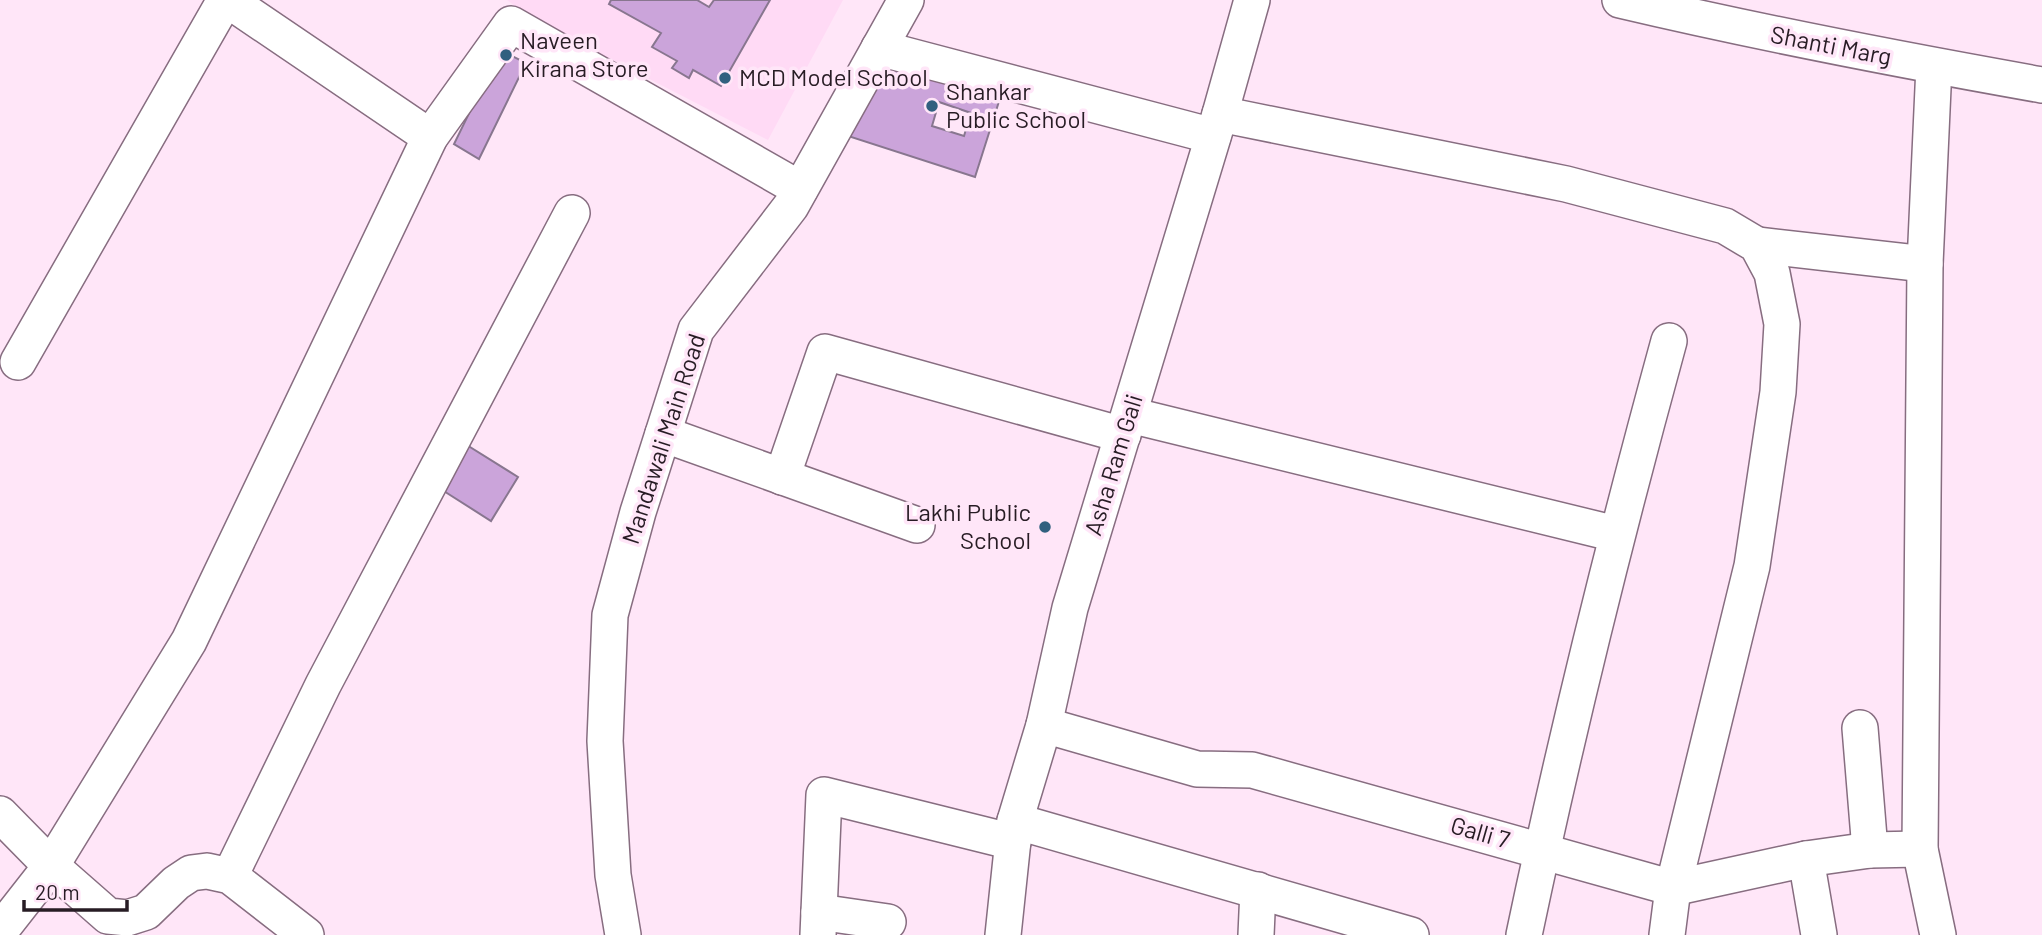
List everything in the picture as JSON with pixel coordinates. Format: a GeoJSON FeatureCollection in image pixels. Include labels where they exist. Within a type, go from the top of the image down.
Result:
{"type":"FeatureCollection","features":[{"type":"Feature","properties":{"kind":"street"},"geometry":{"type":"LineString","coordinates":[[18,362],[226,0],[430,137]]}},
{"type":"Feature","properties":{"kind":"street","name":"Mandawali Main Road"},"geometry":{"type":"LineString","coordinates":[[623,935],[613,875],[605,741],[610,615],[638,512],[696,330],[791,206],[906,0]]}},
{"type":"Feature","properties":{"kind":"street","name":"Asha Ram Gali"},"geometry":{"type":"LineString","coordinates":[[1003,935],[1014,831],[1044,725],[1070,608],[1252,0]]}},
{"type":"Feature","properties":{"kind":"street","name":"Shanti Marg"},"geometry":{"type":"LineString","coordinates":[[1620,0],[1714,11],[1934,66],[2042,85]]}},
{"type":"Feature","properties":{"kind":"street"},"geometry":{"type":"LineString","coordinates":[[0,932],[51,866],[189,642],[430,137],[511,24],[800,189]]}},
{"type":"Feature","properties":{"kind":"street"},"geometry":{"type":"LineString","coordinates":[[879,48],[1216,125],[1566,184],[1725,226],[1757,245],[1925,264]]}},
{"type":"Feature","properties":{"kind":"street"},"geometry":{"type":"LineString","coordinates":[[1934,66],[1925,264],[1920,849],[1938,935]]}},
{"type":"Feature","properties":{"kind":"street"},"geometry":{"type":"LineString","coordinates":[[230,876],[323,685],[572,213]]}},
{"type":"Feature","properties":{"kind":"street"},"geometry":{"type":"LineString","coordinates":[[1667,935],[1673,888],[1752,566],[1778,392],[1782,324],[1772,273],[1757,245]]}},
{"type":"Feature","properties":{"kind":"street"},"geometry":{"type":"LineString","coordinates":[[1524,935],[1563,753],[1616,534],[1669,341]]}},
{"type":"Feature","properties":{"kind":"street"},"geometry":{"type":"LineString","coordinates":[[782,477],[825,352],[1126,425],[1616,534]]}},
{"type":"Feature","properties":{"kind":"street"},"geometry":{"type":"LineString","coordinates":[[663,434],[917,525]]}},
{"type":"Feature","properties":{"kind":"street","name":"Galli 7"},"geometry":{"type":"LineString","coordinates":[[1044,725],[1197,769],[1252,770],[1673,888],[1806,859],[1870,850],[1920,849]]}},
{"type":"Feature","properties":{"kind":"street"},"geometry":{"type":"LineString","coordinates":[[1860,728],[1870,850]]}},
{"type":"Feature","properties":{"kind":"street"},"geometry":{"type":"LineString","coordinates":[[888,922],[819,923],[824,795],[1014,831],[1258,890],[1411,935]]}},
{"type":"Feature","properties":{"kind":"street"},"geometry":{"type":"LineString","coordinates":[[0,814],[51,866],[128,931],[176,883],[191,873],[207,870],[230,876],[306,935]]}},
{"type":"Feature","properties":{"kind":"street"},"geometry":{"type":"LineString","coordinates":[[1806,859],[1819,935]]}},
{"type":"Feature","properties":{"kind":"street"},"geometry":{"type":"LineString","coordinates":[[1256,935],[1258,890]]}},
{"type":"Feature","properties":{"kind":"shaded area","name":"MCD Model School"},"geometry":{"type":"Polygon","coordinates":[[[507,0],[843,0],[768,140],[529,17],[507,0]]]}},
{"type":"Feature","properties":{"kind":"building"},"geometry":{"type":"Polygon","coordinates":[[[611,0],[697,0],[709,7],[714,0],[770,0],[721,86],[693,70],[689,78],[672,68],[677,61],[652,47],[661,33],[609,4],[611,0]]]}},
{"type":"Feature","properties":{"kind":"building"},"geometry":{"type":"Polygon","coordinates":[[[500,50],[526,63],[479,159],[454,144],[500,50]]]}},
{"type":"Feature","properties":{"kind":"building","name":"Shankar Public School"},"geometry":{"type":"Polygon","coordinates":[[[893,56],[1002,92],[975,177],[848,136],[893,56]],[[939,102],[932,126],[964,136],[971,113],[939,102]]]}},
{"type":"Feature","properties":{"kind":"building"},"geometry":{"type":"Polygon","coordinates":[[[462,442],[518,477],[491,521],[439,488],[462,442]]]}},
{"type":"Feature","properties":{"kind":"place","name":"Naveen Kirana Store"},"geometry":{"type":"Point","coordinates":[506,55]}},
{"type":"Feature","properties":{"kind":"place","name":"MCD Model School"},"geometry":{"type":"Point","coordinates":[725,78]}},
{"type":"Feature","properties":{"kind":"place","name":"Shankar Public School"},"geometry":{"type":"Point","coordinates":[932,106]}},
{"type":"Feature","properties":{"kind":"place","name":"Lakhi Public School"},"geometry":{"type":"Point","coordinates":[1045,527]}}]}
